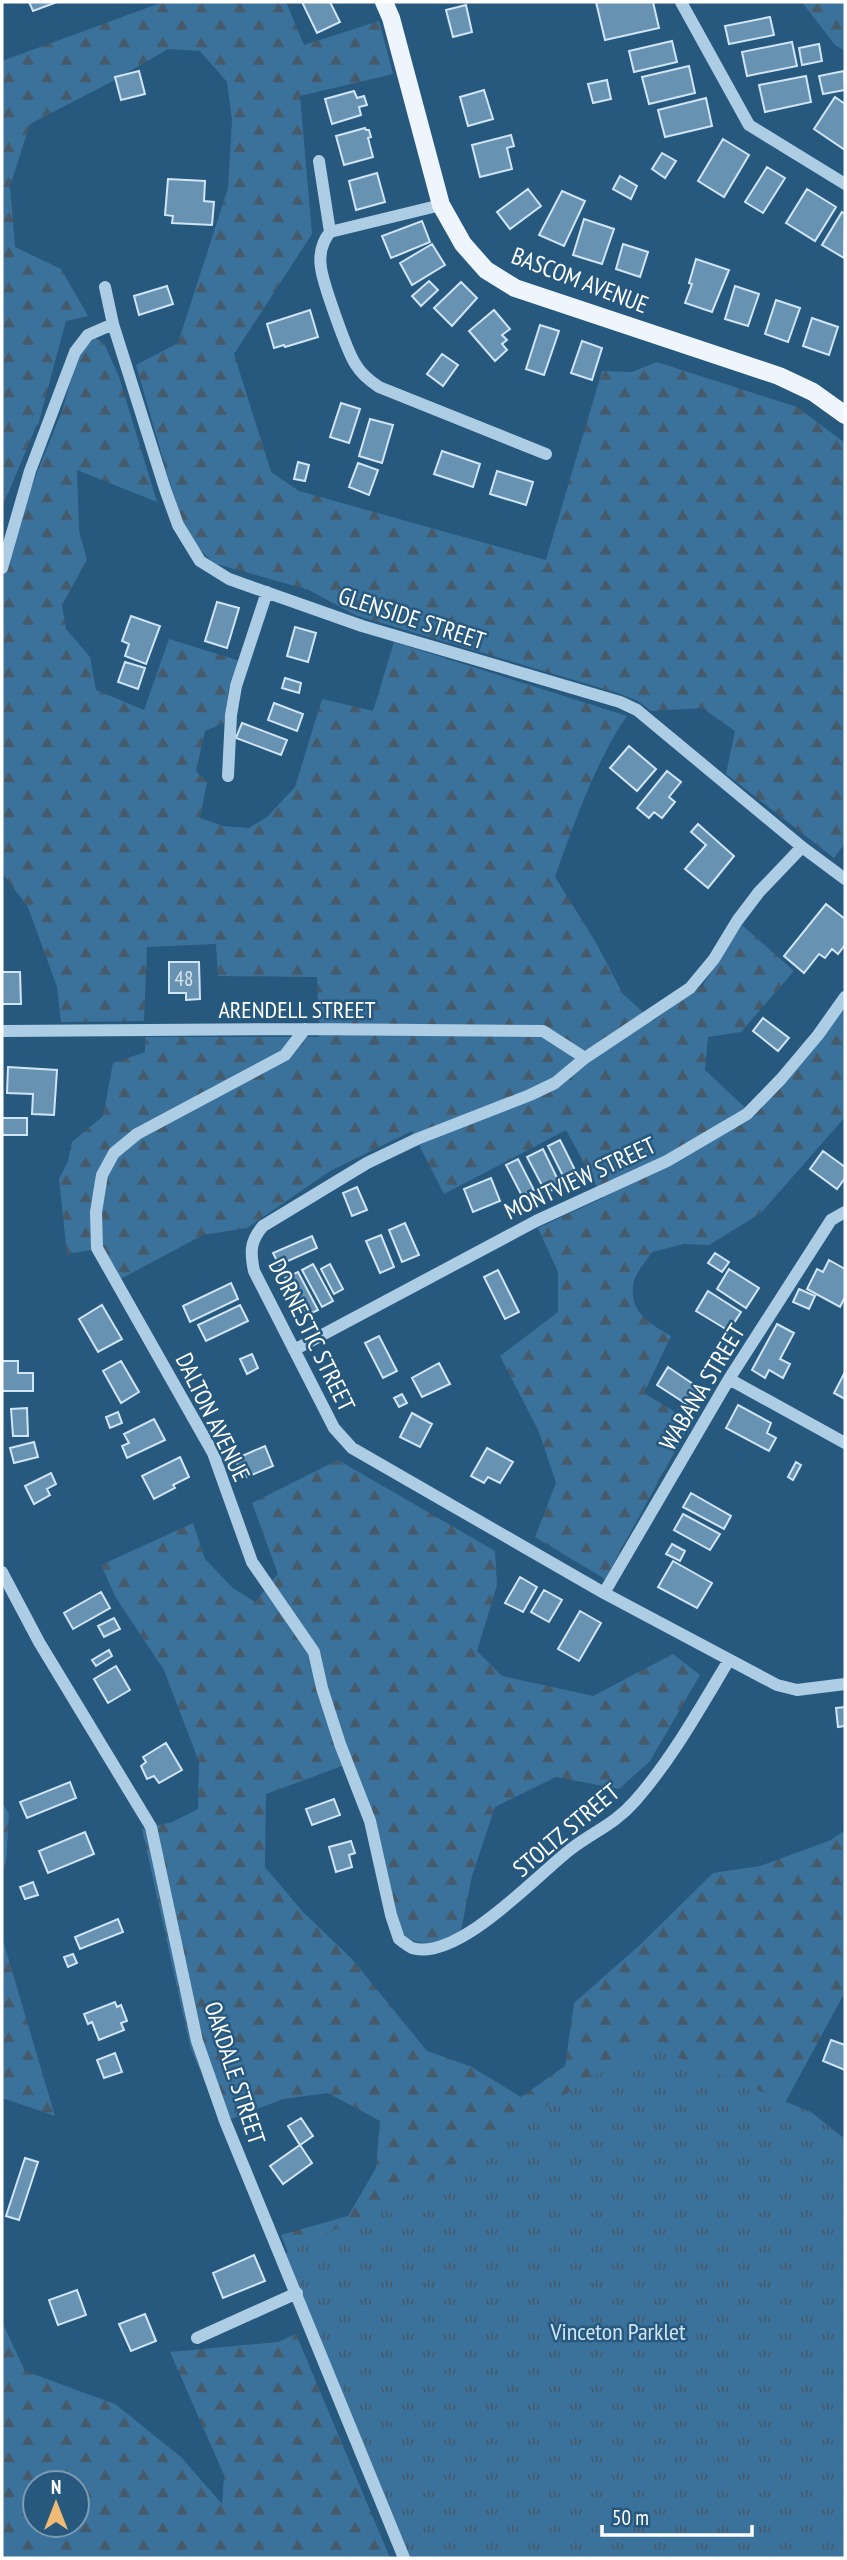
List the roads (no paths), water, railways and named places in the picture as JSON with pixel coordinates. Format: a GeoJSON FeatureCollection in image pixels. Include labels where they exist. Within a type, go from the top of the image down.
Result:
{"type":"FeatureCollection","features":[{"type":"Feature","properties":{"kind":"main road","name":"BASCOM AVENUE"},"geometry":{"type":"LineString","coordinates":[[384,2],[391,18],[441,205],[463,244],[486,270],[515,288],[779,376],[813,392],[845,415]]}},
{"type":"Feature","properties":{"kind":"street"},"geometry":{"type":"LineString","coordinates":[[681,2],[749,125],[845,184]]}},
{"type":"Feature","properties":{"kind":"street"},"geometry":{"type":"LineString","coordinates":[[318,161],[330,232],[322,248],[321,268],[349,352],[362,374],[379,387],[546,454]]}},
{"type":"Feature","properties":{"kind":"street"},"geometry":{"type":"LineString","coordinates":[[330,232],[441,205]]}},
{"type":"Feature","properties":{"kind":"street","name":"GLENSIDE STREET"},"geometry":{"type":"LineString","coordinates":[[105,287],[113,324],[164,489],[190,547],[211,570],[229,579],[362,626],[620,702],[637,710],[802,847],[845,879]]}},
{"type":"Feature","properties":{"kind":"street"},"geometry":{"type":"LineString","coordinates":[[2,568],[30,471],[75,352],[88,335],[113,324]]}},
{"type":"Feature","properties":{"kind":"street"},"geometry":{"type":"LineString","coordinates":[[228,776],[231,715],[236,686],[267,592]]}},
{"type":"Feature","properties":{"kind":"street","name":"DORNESTIC STREET"},"geometry":{"type":"LineString","coordinates":[[802,847],[759,892],[714,959],[690,988],[585,1058],[555,1083],[379,1157],[263,1226],[251,1245],[253,1264],[294,1350],[334,1428],[352,1448],[604,1593],[777,1685],[790,1690],[804,1690],[845,1684]]}},
{"type":"Feature","properties":{"kind":"street","name":"MONTVIEW STREET"},"geometry":{"type":"LineString","coordinates":[[294,1350],[536,1221],[667,1161],[747,1114],[796,1062],[845,997]]}},
{"type":"Feature","properties":{"kind":"street","name":"DALTON AVENUE"},"geometry":{"type":"LineString","coordinates":[[305,1029],[285,1055],[137,1134],[114,1153],[102,1175],[96,1212],[97,1248],[213,1453],[252,1562],[314,1653],[329,1711],[370,1821],[399,1940],[414,1948]]}},
{"type":"Feature","properties":{"kind":"street","name":"ARENDELL STREET"},"geometry":{"type":"LineString","coordinates":[[2,1031],[543,1031],[585,1058]]}},
{"type":"Feature","properties":{"kind":"street","name":"WABANA STREET"},"geometry":{"type":"LineString","coordinates":[[604,1593],[729,1379],[831,1220],[845,1212]]}},
{"type":"Feature","properties":{"kind":"street"},"geometry":{"type":"LineString","coordinates":[[729,1379],[845,1443]]}},
{"type":"Feature","properties":{"kind":"street","name":"OAKDALE STREET"},"geometry":{"type":"LineString","coordinates":[[2,1572],[39,1642],[151,1827],[197,2041],[225,2121],[404,2558]]}},
{"type":"Feature","properties":{"kind":"street","name":"STOLTZ STREET"},"geometry":{"type":"LineString","coordinates":[[414,1948],[432,1947],[462,1937],[514,1901],[572,1848],[607,1827],[634,1802],[684,1735],[729,1660]]}},
{"type":"Feature","properties":{"kind":"street"},"geometry":{"type":"LineString","coordinates":[[197,2338],[297,2293]]}},
{"type":"Feature","properties":{"kind":"park label","name":"Vinceton Parklet"},"geometry":{"type":"Point","coordinates":[618,2331]}}]}
